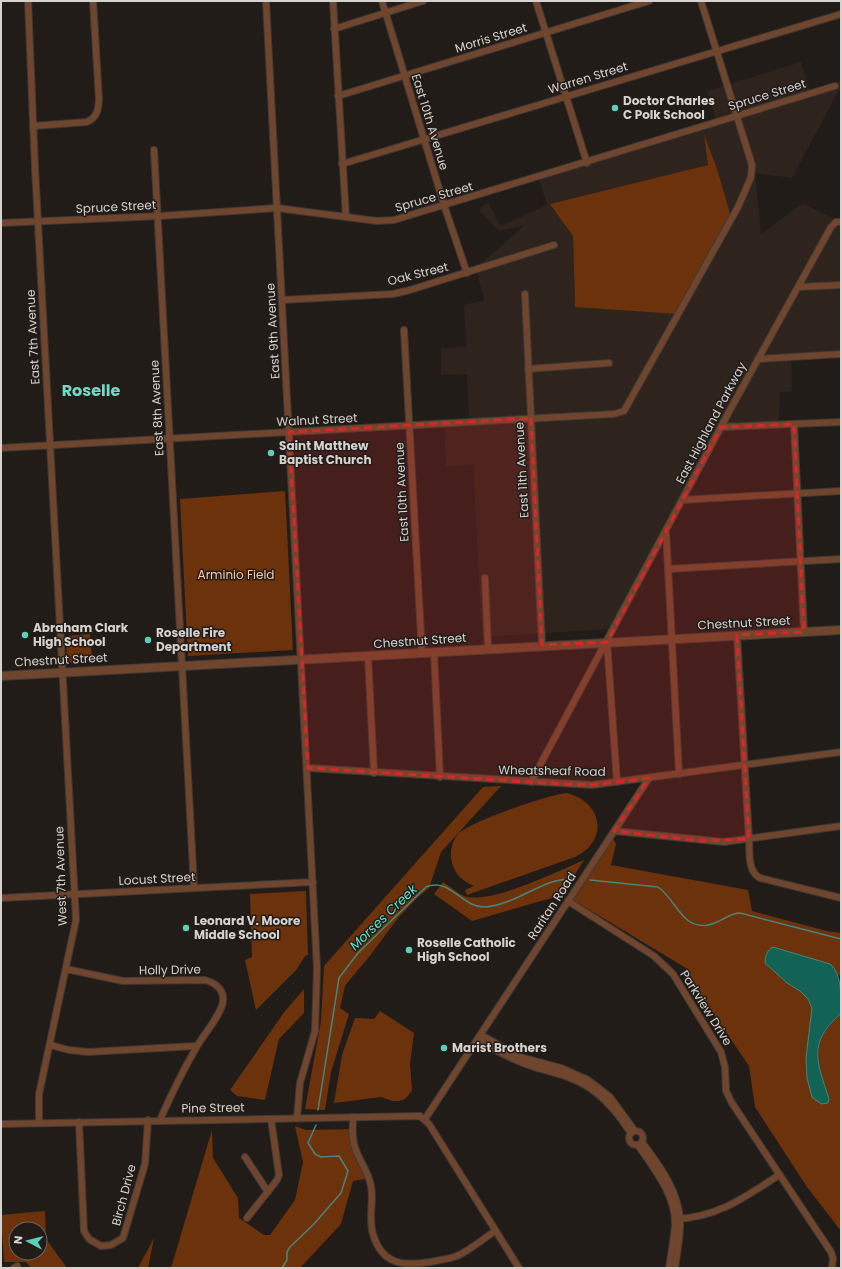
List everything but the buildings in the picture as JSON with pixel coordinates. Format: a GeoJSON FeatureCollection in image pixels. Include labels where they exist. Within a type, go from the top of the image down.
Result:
{"type":"FeatureCollection","features":[{"type":"Feature","properties":{"kind":"street","name":"East 7th Avenue"},"geometry":{"type":"LineString","coordinates":[[28,1],[61,672]]}},
{"type":"Feature","properties":{"kind":"street"},"geometry":{"type":"LineString","coordinates":[[33,126],[87,122],[94,119],[98,111],[99,100],[93,1]]}},
{"type":"Feature","properties":{"kind":"street","name":"East 9th Avenue"},"geometry":{"type":"LineString","coordinates":[[266,1],[308,768],[317,968],[317,1011],[315,1031],[300,1083],[297,1118]]}},
{"type":"Feature","properties":{"kind":"street"},"geometry":{"type":"LineString","coordinates":[[333,1],[346,217]]}},
{"type":"Feature","properties":{"kind":"street","name":"East 10th Avenue"},"geometry":{"type":"LineString","coordinates":[[382,1],[444,205],[467,273]]}},
{"type":"Feature","properties":{"kind":"street"},"geometry":{"type":"LineString","coordinates":[[334,29],[423,1]]}},
{"type":"Feature","properties":{"kind":"street"},"geometry":{"type":"LineString","coordinates":[[536,1],[587,163]]}},
{"type":"Feature","properties":{"kind":"street","name":"Morris Street"},"geometry":{"type":"LineString","coordinates":[[338,96],[649,1]]}},
{"type":"Feature","properties":{"kind":"street"},"geometry":{"type":"LineString","coordinates":[[700,1],[736,116]]}},
{"type":"Feature","properties":{"kind":"street","name":"Warren Street"},"geometry":{"type":"LineString","coordinates":[[342,164],[841,14]]}},
{"type":"Feature","properties":{"kind":"street","name":"Spruce Street"},"geometry":{"type":"LineString","coordinates":[[1,223],[157,216],[277,208],[377,221],[394,220],[587,163],[835,86]]}},
{"type":"Feature","properties":{"kind":"street","name":"Walnut Street"},"geometry":{"type":"LineString","coordinates":[[1,448],[614,414],[624,411],[630,403],[738,207],[750,180],[753,172],[752,165],[736,116]]}},
{"type":"Feature","properties":{"kind":"street","name":"East 8th Avenue"},"geometry":{"type":"LineString","coordinates":[[154,150],[194,888]]}},
{"type":"Feature","properties":{"kind":"street","name":"East Highland Parkway"},"geometry":{"type":"LineString","coordinates":[[531,782],[721,427],[831,227],[836,222],[841,222]]}},
{"type":"Feature","properties":{"kind":"street","name":"Oak Street"},"geometry":{"type":"LineString","coordinates":[[282,300],[393,294],[467,273],[554,245]]}},
{"type":"Feature","properties":{"kind":"street"},"geometry":{"type":"LineString","coordinates":[[798,287],[841,285]]}},
{"type":"Feature","properties":{"kind":"street","name":"East 11th Avenue"},"geometry":{"type":"LineString","coordinates":[[525,294],[542,645]]}},
{"type":"Feature","properties":{"kind":"street","name":"East 10th Avenue"},"geometry":{"type":"LineString","coordinates":[[404,330],[422,653]]}},
{"type":"Feature","properties":{"kind":"street"},"geometry":{"type":"LineString","coordinates":[[758,359],[841,354]]}},
{"type":"Feature","properties":{"kind":"street"},"geometry":{"type":"LineString","coordinates":[[528,369],[609,363]]}},
{"type":"Feature","properties":{"kind":"street"},"geometry":{"type":"LineString","coordinates":[[721,427],[841,422]]}},
{"type":"Feature","properties":{"kind":"street"},"geometry":{"type":"LineString","coordinates":[[794,424],[804,632]]}},
{"type":"Feature","properties":{"kind":"street"},"geometry":{"type":"LineString","coordinates":[[682,500],[841,491]]}},
{"type":"Feature","properties":{"kind":"street"},"geometry":{"type":"LineString","coordinates":[[666,529],[679,774]]}},
{"type":"Feature","properties":{"kind":"street"},"geometry":{"type":"LineString","coordinates":[[668,569],[841,559]]}},
{"type":"Feature","properties":{"kind":"street"},"geometry":{"type":"LineString","coordinates":[[485,578],[488,648]]}},
{"type":"Feature","properties":{"kind":"street","name":"Chestnut Street"},"geometry":{"type":"LineString","coordinates":[[1,676],[542,645],[841,630]]}},
{"type":"Feature","properties":{"kind":"street"},"geometry":{"type":"LineString","coordinates":[[737,635],[748,839],[754,875],[760,878],[841,898]]}},
{"type":"Feature","properties":{"kind":"street"},"geometry":{"type":"LineString","coordinates":[[607,642],[617,782]]}},
{"type":"Feature","properties":{"kind":"street"},"geometry":{"type":"LineString","coordinates":[[434,652],[440,777]]}},
{"type":"Feature","properties":{"kind":"street"},"geometry":{"type":"LineString","coordinates":[[368,656],[374,773]]}},
{"type":"Feature","properties":{"kind":"street","name":"West 7th Avenue"},"geometry":{"type":"LineString","coordinates":[[39,1123],[39,1094],[76,924],[61,672]]}},
{"type":"Feature","properties":{"kind":"street","name":"Wheatsheaf Road"},"geometry":{"type":"LineString","coordinates":[[308,768],[592,785],[841,752]]}},
{"type":"Feature","properties":{"kind":"street","name":"Raritan Road"},"geometry":{"type":"LineString","coordinates":[[425,1119],[649,778]]}},
{"type":"Feature","properties":{"kind":"street"},"geometry":{"type":"LineString","coordinates":[[614,831],[724,842],[841,826]]}},
{"type":"Feature","properties":{"kind":"street","name":"Locust Street"},"geometry":{"type":"LineString","coordinates":[[1,898],[313,882]]}},
{"type":"Feature","properties":{"kind":"street","name":"Parkview Drive"},"geometry":{"type":"LineString","coordinates":[[568,901],[654,956],[673,974],[722,1052],[725,1067],[726,1091],[732,1103],[831,1252],[833,1258],[832,1268]]}},
{"type":"Feature","properties":{"kind":"street","name":"Holly Drive"},"geometry":{"type":"LineString","coordinates":[[66,970],[140,983],[200,980],[213,983],[223,993],[222,1006],[196,1046],[174,1087],[160,1120]]}},
{"type":"Feature","properties":{"kind":"street"},"geometry":{"type":"LineString","coordinates":[[479,1037],[481,1042],[518,1061],[560,1074],[585,1085],[606,1101],[633,1132],[642,1134],[640,1144]]}},
{"type":"Feature","properties":{"kind":"street"},"geometry":{"type":"LineString","coordinates":[[50,1045],[69,1050],[88,1052],[196,1046]]}},
{"type":"Feature","properties":{"kind":"street","name":"Pine Street"},"geometry":{"type":"LineString","coordinates":[[1,1124],[414,1115],[425,1119]]}},
{"type":"Feature","properties":{"kind":"street"},"geometry":{"type":"LineString","coordinates":[[353,1117],[352,1136],[355,1149],[370,1179],[372,1189],[370,1219],[372,1233],[382,1252],[400,1264],[410,1265],[445,1259],[458,1256],[495,1231]]}},
{"type":"Feature","properties":{"kind":"street"},"geometry":{"type":"LineString","coordinates":[[248,1218],[279,1175],[271,1119]]}},
{"type":"Feature","properties":{"kind":"street"},"geometry":{"type":"LineString","coordinates":[[425,1119],[520,1268]]}},
{"type":"Feature","properties":{"kind":"street","name":"Birch Drive"},"geometry":{"type":"LineString","coordinates":[[79,1122],[84,1231],[92,1242],[106,1246],[119,1241],[125,1234],[145,1164],[148,1120]]}},
{"type":"Feature","properties":{"kind":"street"},"geometry":{"type":"LineString","coordinates":[[633,1132],[629,1138],[630,1142],[640,1144],[674,1192],[677,1219],[675,1268]]}},
{"type":"Feature","properties":{"kind":"street"},"geometry":{"type":"LineString","coordinates":[[245,1157],[268,1192]]}},
{"type":"Feature","properties":{"kind":"street"},"geometry":{"type":"LineString","coordinates":[[677,1219],[703,1217],[721,1210],[780,1175]]}},
{"type":"Feature","properties":{"kind":"street"},"geometry":{"type":"LineString","coordinates":[[670,1268],[677,1219]]}},
{"type":"Feature","properties":{"kind":"highlighted area"},"geometry":{"type":"Polygon","coordinates":[[[531,418],[542,645],[607,642],[721,427],[794,424],[804,632],[737,635],[749,839],[702,841],[614,831],[649,778],[592,785],[308,768],[289,432],[531,418]]]}},
{"type":"Feature","properties":{"kind":"shaded area"},"geometry":{"type":"Polygon","coordinates":[[[801,62],[810,92],[841,80],[841,86],[792,178],[755,173],[761,234],[803,203],[836,220],[841,220],[841,352],[791,355],[792,391],[780,392],[779,422],[723,425],[612,629],[482,637],[473,465],[446,466],[444,423],[469,421],[467,374],[441,375],[441,349],[466,347],[464,305],[484,300],[476,268],[525,225],[499,231],[479,210],[488,202],[501,226],[547,205],[538,176],[716,120],[707,91],[801,62]],[[705,137],[708,165],[552,206],[573,236],[575,307],[731,217],[705,137]]]}},
{"type":"Feature","properties":{"kind":"shaded area"},"geometry":{"type":"Polygon","coordinates":[[[773,947],[830,964],[837,973],[840,986],[841,1013],[823,1034],[819,1044],[818,1053],[821,1074],[829,1099],[828,1103],[821,1104],[812,1097],[807,1078],[806,1058],[812,1008],[808,999],[800,991],[787,983],[765,963],[765,958],[769,950],[773,947]]]}},
{"type":"Feature","properties":{"kind":"green space"},"geometry":{"type":"Polygon","coordinates":[[[704,134],[718,172],[731,217],[677,314],[575,307],[573,236],[550,204],[708,165],[704,134]]]}},
{"type":"Feature","properties":{"kind":"green space","name":"Arminio Field"},"geometry":{"type":"Polygon","coordinates":[[[285,491],[293,650],[188,656],[180,499],[285,491]]]}},
{"type":"Feature","properties":{"kind":"green space"},"geometry":{"type":"Polygon","coordinates":[[[90,634],[92,661],[67,663],[66,636],[90,634]]]}},
{"type":"Feature","properties":{"kind":"green space"},"geometry":{"type":"Polygon","coordinates":[[[501,786],[441,852],[429,888],[398,918],[345,986],[340,1008],[349,1014],[331,1072],[325,1110],[305,1109],[321,1021],[324,966],[483,787],[501,786]]]}},
{"type":"Feature","properties":{"kind":"green space"},"geometry":{"type":"Polygon","coordinates":[[[567,793],[579,798],[588,805],[594,813],[597,822],[597,832],[593,842],[586,850],[575,857],[467,895],[465,890],[474,886],[463,880],[458,875],[451,859],[454,840],[458,834],[477,823],[510,809],[544,798],[567,793]]]}},
{"type":"Feature","properties":{"kind":"green space"},"geometry":{"type":"Polygon","coordinates":[[[613,839],[616,844],[611,865],[748,890],[752,911],[827,931],[841,933],[841,976],[765,956],[765,963],[787,983],[800,991],[808,999],[812,1008],[806,1058],[807,1078],[829,1099],[821,1073],[818,1053],[824,1035],[841,1013],[841,1231],[807,1187],[755,1107],[749,1066],[692,982],[686,968],[573,900],[613,839]]]}},
{"type":"Feature","properties":{"kind":"green space"},"geometry":{"type":"Polygon","coordinates":[[[584,860],[562,895],[472,921],[434,894],[443,882],[467,897],[494,895],[526,885],[584,860]]]}},
{"type":"Feature","properties":{"kind":"green space"},"geometry":{"type":"Polygon","coordinates":[[[306,891],[308,955],[305,956],[297,969],[256,1010],[245,960],[252,957],[250,894],[306,891]]]}},
{"type":"Feature","properties":{"kind":"green space"},"geometry":{"type":"Polygon","coordinates":[[[304,989],[304,1013],[279,1039],[265,1100],[237,1096],[230,1090],[285,1011],[304,989]]]}},
{"type":"Feature","properties":{"kind":"green space"},"geometry":{"type":"Polygon","coordinates":[[[380,1011],[414,1033],[410,1064],[412,1091],[405,1099],[399,1101],[392,1101],[381,1097],[334,1103],[342,1055],[355,1018],[374,1019],[380,1011]]]}},
{"type":"Feature","properties":{"kind":"green space"},"geometry":{"type":"Polygon","coordinates":[[[295,1126],[306,1130],[353,1129],[353,1142],[370,1178],[353,1181],[341,1224],[300,1268],[171,1268],[212,1130],[213,1158],[238,1198],[239,1218],[264,1235],[270,1235],[295,1200],[303,1162],[295,1126]]]}},
{"type":"Feature","properties":{"kind":"green space"},"geometry":{"type":"Polygon","coordinates":[[[45,1211],[45,1221],[8,1221],[8,1261],[48,1261],[48,1242],[67,1268],[31,1268],[26,1262],[4,1262],[1,1215],[45,1211]]]}},
{"type":"Feature","properties":{"kind":"green space"},"geometry":{"type":"Polygon","coordinates":[[[154,1238],[148,1268],[138,1268],[154,1238]]]}},
{"type":"Feature","properties":{"kind":"waterway","name":"Morses Creek"},"geometry":{"type":"LineString","coordinates":[[318,1110],[339,978],[358,953],[426,887],[434,885],[442,886],[469,903],[485,907],[508,902],[551,882],[572,879]]}},
{"type":"Feature","properties":{"kind":"waterway","name":"Morses Creek"},"geometry":{"type":"LineString","coordinates":[[590,880],[658,887],[686,918],[692,923],[699,925],[712,924],[736,913],[740,913],[841,939]]}},
{"type":"Feature","properties":{"kind":"waterway","name":"Morses Creek"},"geometry":{"type":"LineString","coordinates":[[282,1268],[287,1260],[287,1252],[290,1247],[313,1225],[341,1193],[348,1171],[339,1156],[321,1157],[315,1154],[308,1143],[316,1125]]}},
{"type":"Feature","properties":{"kind":"place","name":"Doctor Charles C Polk School"},"geometry":{"type":"Point","coordinates":[615,108]}},
{"type":"Feature","properties":{"kind":"place","name":"Saint Matthew Baptist Church"},"geometry":{"type":"Point","coordinates":[271,453]}},
{"type":"Feature","properties":{"kind":"place","name":"Abraham Clark High School"},"geometry":{"type":"Point","coordinates":[25,635]}},
{"type":"Feature","properties":{"kind":"place","name":"Roselle Fire Department"},"geometry":{"type":"Point","coordinates":[148,640]}},
{"type":"Feature","properties":{"kind":"place","name":"Leonard V. Moore Middle School"},"geometry":{"type":"Point","coordinates":[186,928]}},
{"type":"Feature","properties":{"kind":"place","name":"Roselle Catholic High School"},"geometry":{"type":"Point","coordinates":[409,950]}},
{"type":"Feature","properties":{"kind":"place","name":"Marist Brothers"},"geometry":{"type":"Point","coordinates":[444,1048]}},
{"type":"Feature","properties":{"kind":"district","name":"Roselle"},"geometry":{"type":"Point","coordinates":[91,390]}}]}
